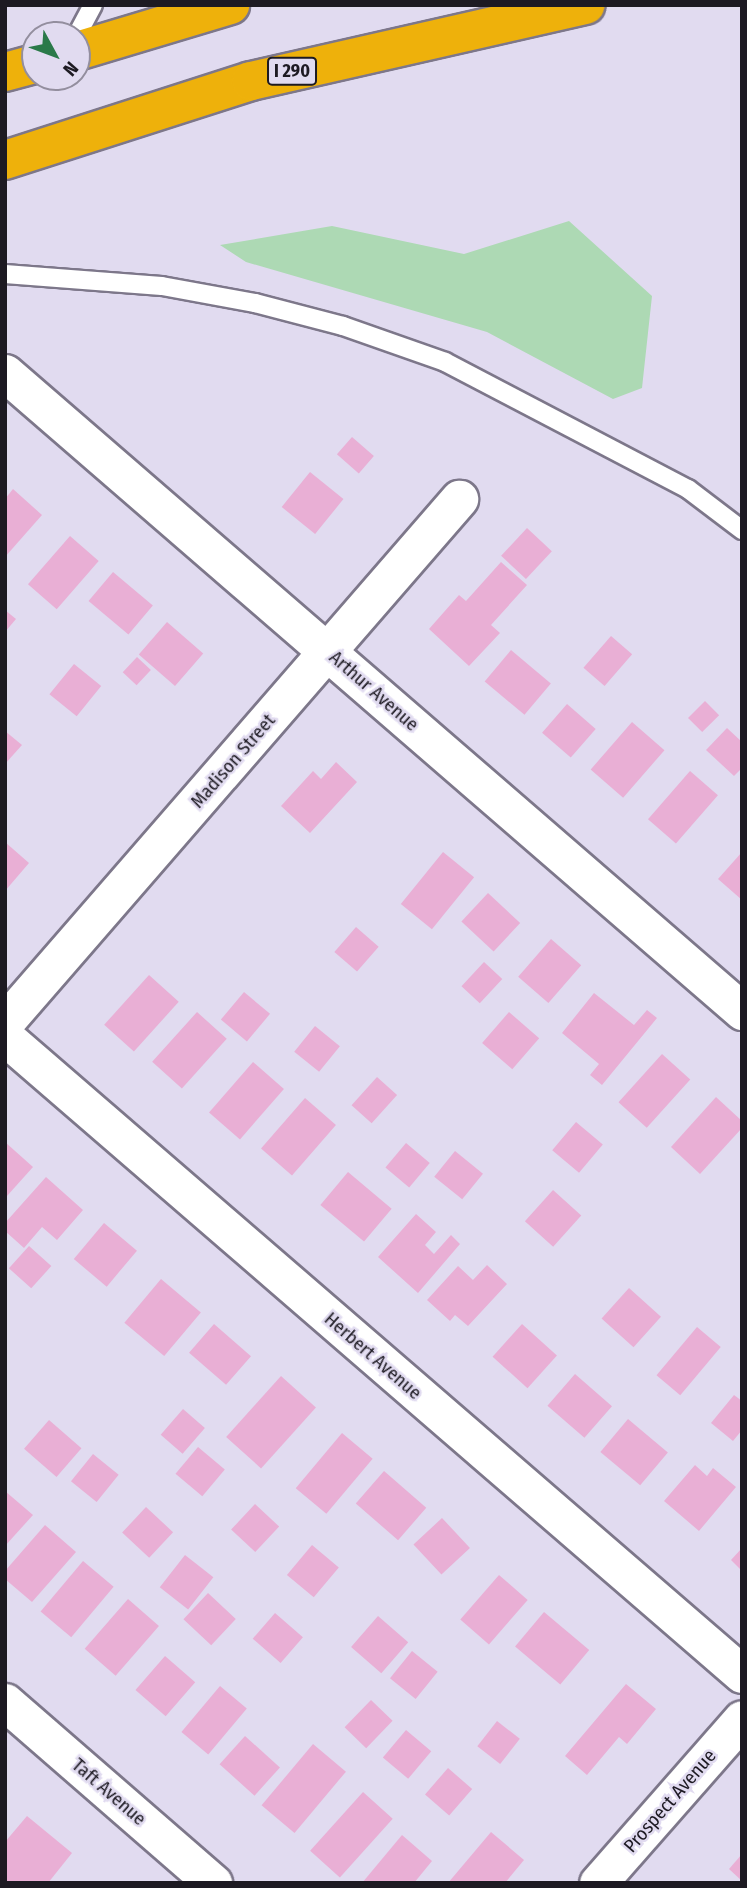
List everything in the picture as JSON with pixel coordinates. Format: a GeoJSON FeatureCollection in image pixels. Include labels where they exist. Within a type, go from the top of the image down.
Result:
{"type":"FeatureCollection","features":[{"type":"Feature","properties":{"kind":"highway"},"geometry":{"type":"LineString","coordinates":[[91,47],[230,5]]}},
{"type":"Feature","properties":{"kind":"highway","name":"I 290"},"geometry":{"type":"LineString","coordinates":[[5,159],[251,81],[584,5]]}},
{"type":"Feature","properties":{"kind":"street","name":"Arthur Avenue"},"geometry":{"type":"LineString","coordinates":[[5,373],[742,1011]]}},
{"type":"Feature","properties":{"kind":"street","name":"Madison Street"},"geometry":{"type":"LineString","coordinates":[[5,1022],[329,652],[459,499]]}},
{"type":"Feature","properties":{"kind":"street","name":"Herbert Avenue"},"geometry":{"type":"LineString","coordinates":[[5,1037],[742,1674]]}},
{"type":"Feature","properties":{"kind":"street","name":"Taft Avenue"},"geometry":{"type":"LineString","coordinates":[[5,1702],[213,1883]]}},
{"type":"Feature","properties":{"kind":"street","name":"Prospect Avenue"},"geometry":{"type":"LineString","coordinates":[[598,1883],[742,1718]]}},
{"type":"Feature","properties":{"kind":"lane"},"geometry":{"type":"LineString","coordinates":[[84,21],[93,5]]}},
{"type":"Feature","properties":{"kind":"lane"},"geometry":{"type":"LineString","coordinates":[[5,274],[162,286],[255,303],[343,326],[445,362],[688,489],[742,530]]}},
{"type":"Feature","properties":{"kind":"green space"},"geometry":{"type":"Polygon","coordinates":[[[569,221],[652,296],[642,388],[613,399],[487,332],[246,262],[220,245],[332,226],[464,254],[569,221]]]}},
{"type":"Feature","properties":{"kind":"building"},"geometry":{"type":"Polygon","coordinates":[[[352,437],[374,456],[359,473],[337,454],[352,437]]]}},
{"type":"Feature","properties":{"kind":"building"},"geometry":{"type":"Polygon","coordinates":[[[310,472],[343,499],[315,534],[282,507],[310,472]]]}},
{"type":"Feature","properties":{"kind":"building"},"geometry":{"type":"Polygon","coordinates":[[[13,489],[42,515],[5,557],[5,499],[13,489]]]}},
{"type":"Feature","properties":{"kind":"building"},"geometry":{"type":"Polygon","coordinates":[[[527,528],[552,551],[526,579],[501,556],[527,528]]]}},
{"type":"Feature","properties":{"kind":"building"},"geometry":{"type":"Polygon","coordinates":[[[70,536],[99,561],[57,609],[28,584],[70,536]]]}},
{"type":"Feature","properties":{"kind":"building"},"geometry":{"type":"Polygon","coordinates":[[[501,562],[527,585],[491,625],[500,633],[469,666],[429,629],[459,595],[466,601],[501,562]]]}},
{"type":"Feature","properties":{"kind":"building"},"geometry":{"type":"Polygon","coordinates":[[[113,572],[153,605],[128,635],[89,601],[113,572]]]}},
{"type":"Feature","properties":{"kind":"building"},"geometry":{"type":"Polygon","coordinates":[[[5,610],[16,619],[5,632],[5,610]]]}},
{"type":"Feature","properties":{"kind":"building"},"geometry":{"type":"Polygon","coordinates":[[[167,622],[203,653],[175,686],[139,654],[167,622]]]}},
{"type":"Feature","properties":{"kind":"building"},"geometry":{"type":"Polygon","coordinates":[[[611,636],[632,654],[605,686],[583,668],[611,636]]]}},
{"type":"Feature","properties":{"kind":"building"},"geometry":{"type":"Polygon","coordinates":[[[511,650],[551,683],[524,715],[485,681],[511,650]]]}},
{"type":"Feature","properties":{"kind":"building"},"geometry":{"type":"Polygon","coordinates":[[[137,657],[151,670],[137,685],[123,672],[137,657]]]}},
{"type":"Feature","properties":{"kind":"building"},"geometry":{"type":"Polygon","coordinates":[[[74,664],[101,686],[77,716],[49,694],[74,664]]]}},
{"type":"Feature","properties":{"kind":"building"},"geometry":{"type":"Polygon","coordinates":[[[705,701],[719,715],[702,732],[688,718],[705,701]]]}},
{"type":"Feature","properties":{"kind":"building"},"geometry":{"type":"Polygon","coordinates":[[[567,704],[596,729],[571,758],[542,733],[567,704]]]}},
{"type":"Feature","properties":{"kind":"building"},"geometry":{"type":"Polygon","coordinates":[[[632,722],[664,750],[623,798],[591,770],[632,722]]]}},
{"type":"Feature","properties":{"kind":"building"},"geometry":{"type":"Polygon","coordinates":[[[727,728],[742,742],[742,768],[734,776],[706,750],[727,728]]]}},
{"type":"Feature","properties":{"kind":"building"},"geometry":{"type":"Polygon","coordinates":[[[5,731],[22,745],[5,764],[5,731]]]}},
{"type":"Feature","properties":{"kind":"building"},"geometry":{"type":"Polygon","coordinates":[[[336,762],[357,782],[310,833],[281,806],[313,771],[321,779],[336,762]]]}},
{"type":"Feature","properties":{"kind":"building"},"geometry":{"type":"Polygon","coordinates":[[[690,771],[718,795],[676,844],[648,819],[690,771]]]}},
{"type":"Feature","properties":{"kind":"building"},"geometry":{"type":"Polygon","coordinates":[[[5,842],[29,863],[5,891],[5,842]]]}},
{"type":"Feature","properties":{"kind":"building"},"geometry":{"type":"Polygon","coordinates":[[[443,852],[474,877],[432,929],[401,904],[443,852]]]}},
{"type":"Feature","properties":{"kind":"building"},"geometry":{"type":"Polygon","coordinates":[[[742,852],[742,900],[718,879],[742,852]]]}},
{"type":"Feature","properties":{"kind":"building"},"geometry":{"type":"Polygon","coordinates":[[[488,893],[520,923],[494,952],[461,922],[488,893]]]}},
{"type":"Feature","properties":{"kind":"building"},"geometry":{"type":"Polygon","coordinates":[[[356,927],[379,947],[357,972],[334,952],[356,927]]]}},
{"type":"Feature","properties":{"kind":"building"},"geometry":{"type":"Polygon","coordinates":[[[551,939],[581,965],[548,1003],[518,977],[551,939]]]}},
{"type":"Feature","properties":{"kind":"building"},"geometry":{"type":"Polygon","coordinates":[[[484,962],[502,979],[480,1003],[461,986],[484,962]]]}},
{"type":"Feature","properties":{"kind":"building"},"geometry":{"type":"Polygon","coordinates":[[[149,975],[179,1002],[134,1052],[104,1025],[149,975]]]}},
{"type":"Feature","properties":{"kind":"building"},"geometry":{"type":"Polygon","coordinates":[[[244,992],[270,1014],[247,1041],[221,1020],[244,992]]]}},
{"type":"Feature","properties":{"kind":"building"},"geometry":{"type":"Polygon","coordinates":[[[594,993],[634,1025],[647,1010],[657,1018],[602,1085],[590,1075],[599,1064],[562,1033],[594,993]]]}},
{"type":"Feature","properties":{"kind":"building"},"geometry":{"type":"Polygon","coordinates":[[[197,1012],[227,1039],[182,1089],[152,1062],[197,1012]]]}},
{"type":"Feature","properties":{"kind":"building"},"geometry":{"type":"Polygon","coordinates":[[[509,1012],[539,1038],[512,1069],[482,1043],[509,1012]]]}},
{"type":"Feature","properties":{"kind":"building"},"geometry":{"type":"Polygon","coordinates":[[[315,1026],[340,1046],[319,1072],[294,1052],[315,1026]]]}},
{"type":"Feature","properties":{"kind":"building"},"geometry":{"type":"Polygon","coordinates":[[[662,1054],[690,1079],[647,1128],[619,1102],[662,1054]]]}},
{"type":"Feature","properties":{"kind":"building"},"geometry":{"type":"Polygon","coordinates":[[[253,1062],[284,1089],[240,1139],[209,1113],[253,1062]]]}},
{"type":"Feature","properties":{"kind":"building"},"geometry":{"type":"Polygon","coordinates":[[[377,1077],[397,1095],[372,1123],[352,1105],[377,1077]]]}},
{"type":"Feature","properties":{"kind":"building"},"geometry":{"type":"Polygon","coordinates":[[[716,1097],[742,1121],[742,1128],[700,1174],[671,1147],[716,1097]]]}},
{"type":"Feature","properties":{"kind":"building"},"geometry":{"type":"Polygon","coordinates":[[[305,1098],[336,1125],[292,1175],[261,1149],[305,1098]]]}},
{"type":"Feature","properties":{"kind":"building"},"geometry":{"type":"Polygon","coordinates":[[[576,1122],[603,1144],[579,1173],[552,1150],[576,1122]]]}},
{"type":"Feature","properties":{"kind":"building"},"geometry":{"type":"Polygon","coordinates":[[[5,1142],[33,1167],[7,1196],[5,1194],[5,1142]]]}},
{"type":"Feature","properties":{"kind":"building"},"geometry":{"type":"Polygon","coordinates":[[[406,1143],[430,1163],[409,1187],[385,1168],[406,1143]]]}},
{"type":"Feature","properties":{"kind":"building"},"geometry":{"type":"Polygon","coordinates":[[[455,1151],[483,1174],[462,1199],[434,1177],[455,1151]]]}},
{"type":"Feature","properties":{"kind":"building"},"geometry":{"type":"Polygon","coordinates":[[[348,1172],[392,1209],[364,1242],[320,1205],[348,1172]]]}},
{"type":"Feature","properties":{"kind":"building"},"geometry":{"type":"Polygon","coordinates":[[[46,1177],[83,1210],[57,1240],[42,1227],[24,1248],[5,1231],[5,1223],[46,1177]]]}},
{"type":"Feature","properties":{"kind":"building"},"geometry":{"type":"Polygon","coordinates":[[[553,1190],[581,1215],[553,1247],[525,1221],[553,1190]]]}},
{"type":"Feature","properties":{"kind":"building"},"geometry":{"type":"Polygon","coordinates":[[[416,1214],[436,1232],[425,1245],[434,1254],[451,1235],[460,1244],[418,1293],[378,1257],[416,1214]]]}},
{"type":"Feature","properties":{"kind":"building"},"geometry":{"type":"Polygon","coordinates":[[[104,1223],[137,1251],[107,1287],[74,1259],[104,1223]]]}},
{"type":"Feature","properties":{"kind":"building"},"geometry":{"type":"Polygon","coordinates":[[[29,1246],[51,1266],[31,1288],[9,1268],[29,1246]]]}},
{"type":"Feature","properties":{"kind":"building"},"geometry":{"type":"Polygon","coordinates":[[[487,1265],[507,1284],[468,1326],[455,1315],[450,1321],[427,1300],[458,1266],[473,1280],[487,1265]]]}},
{"type":"Feature","properties":{"kind":"building"},"geometry":{"type":"Polygon","coordinates":[[[161,1279],[201,1312],[164,1356],[124,1323],[161,1279]]]}},
{"type":"Feature","properties":{"kind":"building"},"geometry":{"type":"Polygon","coordinates":[[[629,1288],[661,1317],[634,1347],[602,1318],[629,1288]]]}},
{"type":"Feature","properties":{"kind":"building"},"geometry":{"type":"Polygon","coordinates":[[[214,1324],[251,1356],[226,1385],[189,1353],[214,1324]]]}},
{"type":"Feature","properties":{"kind":"building"},"geometry":{"type":"Polygon","coordinates":[[[522,1324],[557,1355],[527,1388],[493,1357],[522,1324]]]}},
{"type":"Feature","properties":{"kind":"building"},"geometry":{"type":"Polygon","coordinates":[[[697,1327],[721,1347],[680,1395],[657,1375],[697,1327]]]}},
{"type":"Feature","properties":{"kind":"building"},"geometry":{"type":"Polygon","coordinates":[[[575,1374],[612,1406],[584,1438],[547,1406],[575,1374]]]}},
{"type":"Feature","properties":{"kind":"building"},"geometry":{"type":"Polygon","coordinates":[[[281,1376],[316,1407],[261,1468],[226,1437],[281,1376]]]}},
{"type":"Feature","properties":{"kind":"building"},"geometry":{"type":"Polygon","coordinates":[[[734,1395],[742,1401],[742,1430],[733,1441],[711,1423],[734,1395]]]}},
{"type":"Feature","properties":{"kind":"building"},"geometry":{"type":"Polygon","coordinates":[[[183,1409],[205,1428],[183,1454],[161,1435],[183,1409]]]}},
{"type":"Feature","properties":{"kind":"building"},"geometry":{"type":"Polygon","coordinates":[[[628,1419],[668,1452],[640,1485],[600,1452],[628,1419]]]}},
{"type":"Feature","properties":{"kind":"building"},"geometry":{"type":"Polygon","coordinates":[[[49,1420],[81,1448],[57,1477],[24,1449],[49,1420]]]}},
{"type":"Feature","properties":{"kind":"building"},"geometry":{"type":"Polygon","coordinates":[[[342,1433],[373,1459],[326,1514],[296,1488],[342,1433]]]}},
{"type":"Feature","properties":{"kind":"building"},"geometry":{"type":"Polygon","coordinates":[[[198,1447],[225,1469],[202,1496],[176,1474],[198,1447]]]}},
{"type":"Feature","properties":{"kind":"building"},"geometry":{"type":"Polygon","coordinates":[[[93,1454],[119,1475],[97,1502],[71,1481],[93,1454]]]}},
{"type":"Feature","properties":{"kind":"building"},"geometry":{"type":"Polygon","coordinates":[[[695,1465],[707,1476],[713,1468],[736,1487],[699,1531],[664,1501],[695,1465]]]}},
{"type":"Feature","properties":{"kind":"building"},"geometry":{"type":"Polygon","coordinates":[[[384,1471],[426,1508],[398,1540],[356,1503],[384,1471]]]}},
{"type":"Feature","properties":{"kind":"building"},"geometry":{"type":"Polygon","coordinates":[[[5,1491],[33,1515],[5,1546],[5,1491]]]}},
{"type":"Feature","properties":{"kind":"building"},"geometry":{"type":"Polygon","coordinates":[[[255,1504],[279,1527],[255,1552],[231,1530],[255,1504]]]}},
{"type":"Feature","properties":{"kind":"building"},"geometry":{"type":"Polygon","coordinates":[[[146,1507],[173,1532],[149,1558],[122,1533],[146,1507]]]}},
{"type":"Feature","properties":{"kind":"building"},"geometry":{"type":"Polygon","coordinates":[[[442,1518],[470,1548],[441,1575],[413,1545],[442,1518]]]}},
{"type":"Feature","properties":{"kind":"building"},"geometry":{"type":"Polygon","coordinates":[[[45,1525],[76,1552],[32,1602],[5,1579],[5,1571],[45,1525]]]}},
{"type":"Feature","properties":{"kind":"building"},"geometry":{"type":"Polygon","coordinates":[[[312,1545],[339,1567],[314,1597],[287,1575],[312,1545]]]}},
{"type":"Feature","properties":{"kind":"building"},"geometry":{"type":"Polygon","coordinates":[[[742,1548],[742,1571],[731,1560],[742,1548]]]}},
{"type":"Feature","properties":{"kind":"building"},"geometry":{"type":"Polygon","coordinates":[[[185,1555],[213,1577],[188,1609],[160,1587],[185,1555]]]}},
{"type":"Feature","properties":{"kind":"building"},"geometry":{"type":"Polygon","coordinates":[[[83,1561],[114,1587],[71,1637],[41,1612],[83,1561]]]}},
{"type":"Feature","properties":{"kind":"building"},"geometry":{"type":"Polygon","coordinates":[[[499,1575],[528,1600],[489,1644],[460,1620],[499,1575]]]}},
{"type":"Feature","properties":{"kind":"building"},"geometry":{"type":"Polygon","coordinates":[[[208,1593],[236,1619],[211,1645],[183,1619],[208,1593]]]}},
{"type":"Feature","properties":{"kind":"building"},"geometry":{"type":"Polygon","coordinates":[[[128,1599],[159,1626],[116,1676],[85,1649],[128,1599]]]}},
{"type":"Feature","properties":{"kind":"building"},"geometry":{"type":"Polygon","coordinates":[[[544,1612],[589,1650],[560,1684],[515,1646],[544,1612]]]}},
{"type":"Feature","properties":{"kind":"building"},"geometry":{"type":"Polygon","coordinates":[[[275,1613],[303,1637],[281,1663],[253,1639],[275,1613]]]}},
{"type":"Feature","properties":{"kind":"building"},"geometry":{"type":"Polygon","coordinates":[[[378,1616],[408,1642],[381,1673],[351,1647],[378,1616]]]}},
{"type":"Feature","properties":{"kind":"building"},"geometry":{"type":"Polygon","coordinates":[[[412,1651],[438,1672],[416,1699],[390,1678],[412,1651]]]}},
{"type":"Feature","properties":{"kind":"building"},"geometry":{"type":"Polygon","coordinates":[[[165,1656],[195,1682],[166,1716],[135,1690],[165,1656]]]}},
{"type":"Feature","properties":{"kind":"building"},"geometry":{"type":"Polygon","coordinates":[[[626,1684],[656,1709],[627,1744],[619,1737],[587,1775],[565,1756],[626,1684]]]}},
{"type":"Feature","properties":{"kind":"building"},"geometry":{"type":"Polygon","coordinates":[[[220,1686],[247,1708],[208,1754],[181,1732],[220,1686]]]}},
{"type":"Feature","properties":{"kind":"building"},"geometry":{"type":"Polygon","coordinates":[[[371,1700],[393,1721],[366,1748],[345,1727],[371,1700]]]}},
{"type":"Feature","properties":{"kind":"building"},"geometry":{"type":"Polygon","coordinates":[[[497,1721],[520,1739],[500,1764],[477,1746],[497,1721]]]}},
{"type":"Feature","properties":{"kind":"building"},"geometry":{"type":"Polygon","coordinates":[[[406,1730],[431,1751],[408,1779],[383,1758],[406,1730]]]}},
{"type":"Feature","properties":{"kind":"building"},"geometry":{"type":"Polygon","coordinates":[[[245,1736],[280,1767],[255,1796],[220,1764],[245,1736]]]}},
{"type":"Feature","properties":{"kind":"building"},"geometry":{"type":"Polygon","coordinates":[[[313,1744],[346,1772],[295,1833],[262,1805],[313,1744]]]}},
{"type":"Feature","properties":{"kind":"building"},"geometry":{"type":"Polygon","coordinates":[[[448,1768],[472,1789],[449,1815],[425,1794],[448,1768]]]}},
{"type":"Feature","properties":{"kind":"building"},"geometry":{"type":"Polygon","coordinates":[[[363,1792],[393,1819],[340,1877],[310,1851],[363,1792]]]}},
{"type":"Feature","properties":{"kind":"building"},"geometry":{"type":"Polygon","coordinates":[[[27,1816],[72,1853],[48,1883],[5,1883],[5,1842],[27,1816]]]}},
{"type":"Feature","properties":{"kind":"building"},"geometry":{"type":"Polygon","coordinates":[[[491,1832],[524,1860],[505,1883],[448,1883],[491,1832]]]}},
{"type":"Feature","properties":{"kind":"building"},"geometry":{"type":"Polygon","coordinates":[[[402,1835],[432,1861],[414,1883],[362,1883],[402,1835]]]}},
{"type":"Feature","properties":{"kind":"building"},"geometry":{"type":"Polygon","coordinates":[[[742,1854],[742,1881],[729,1869],[742,1854]]]}}]}
